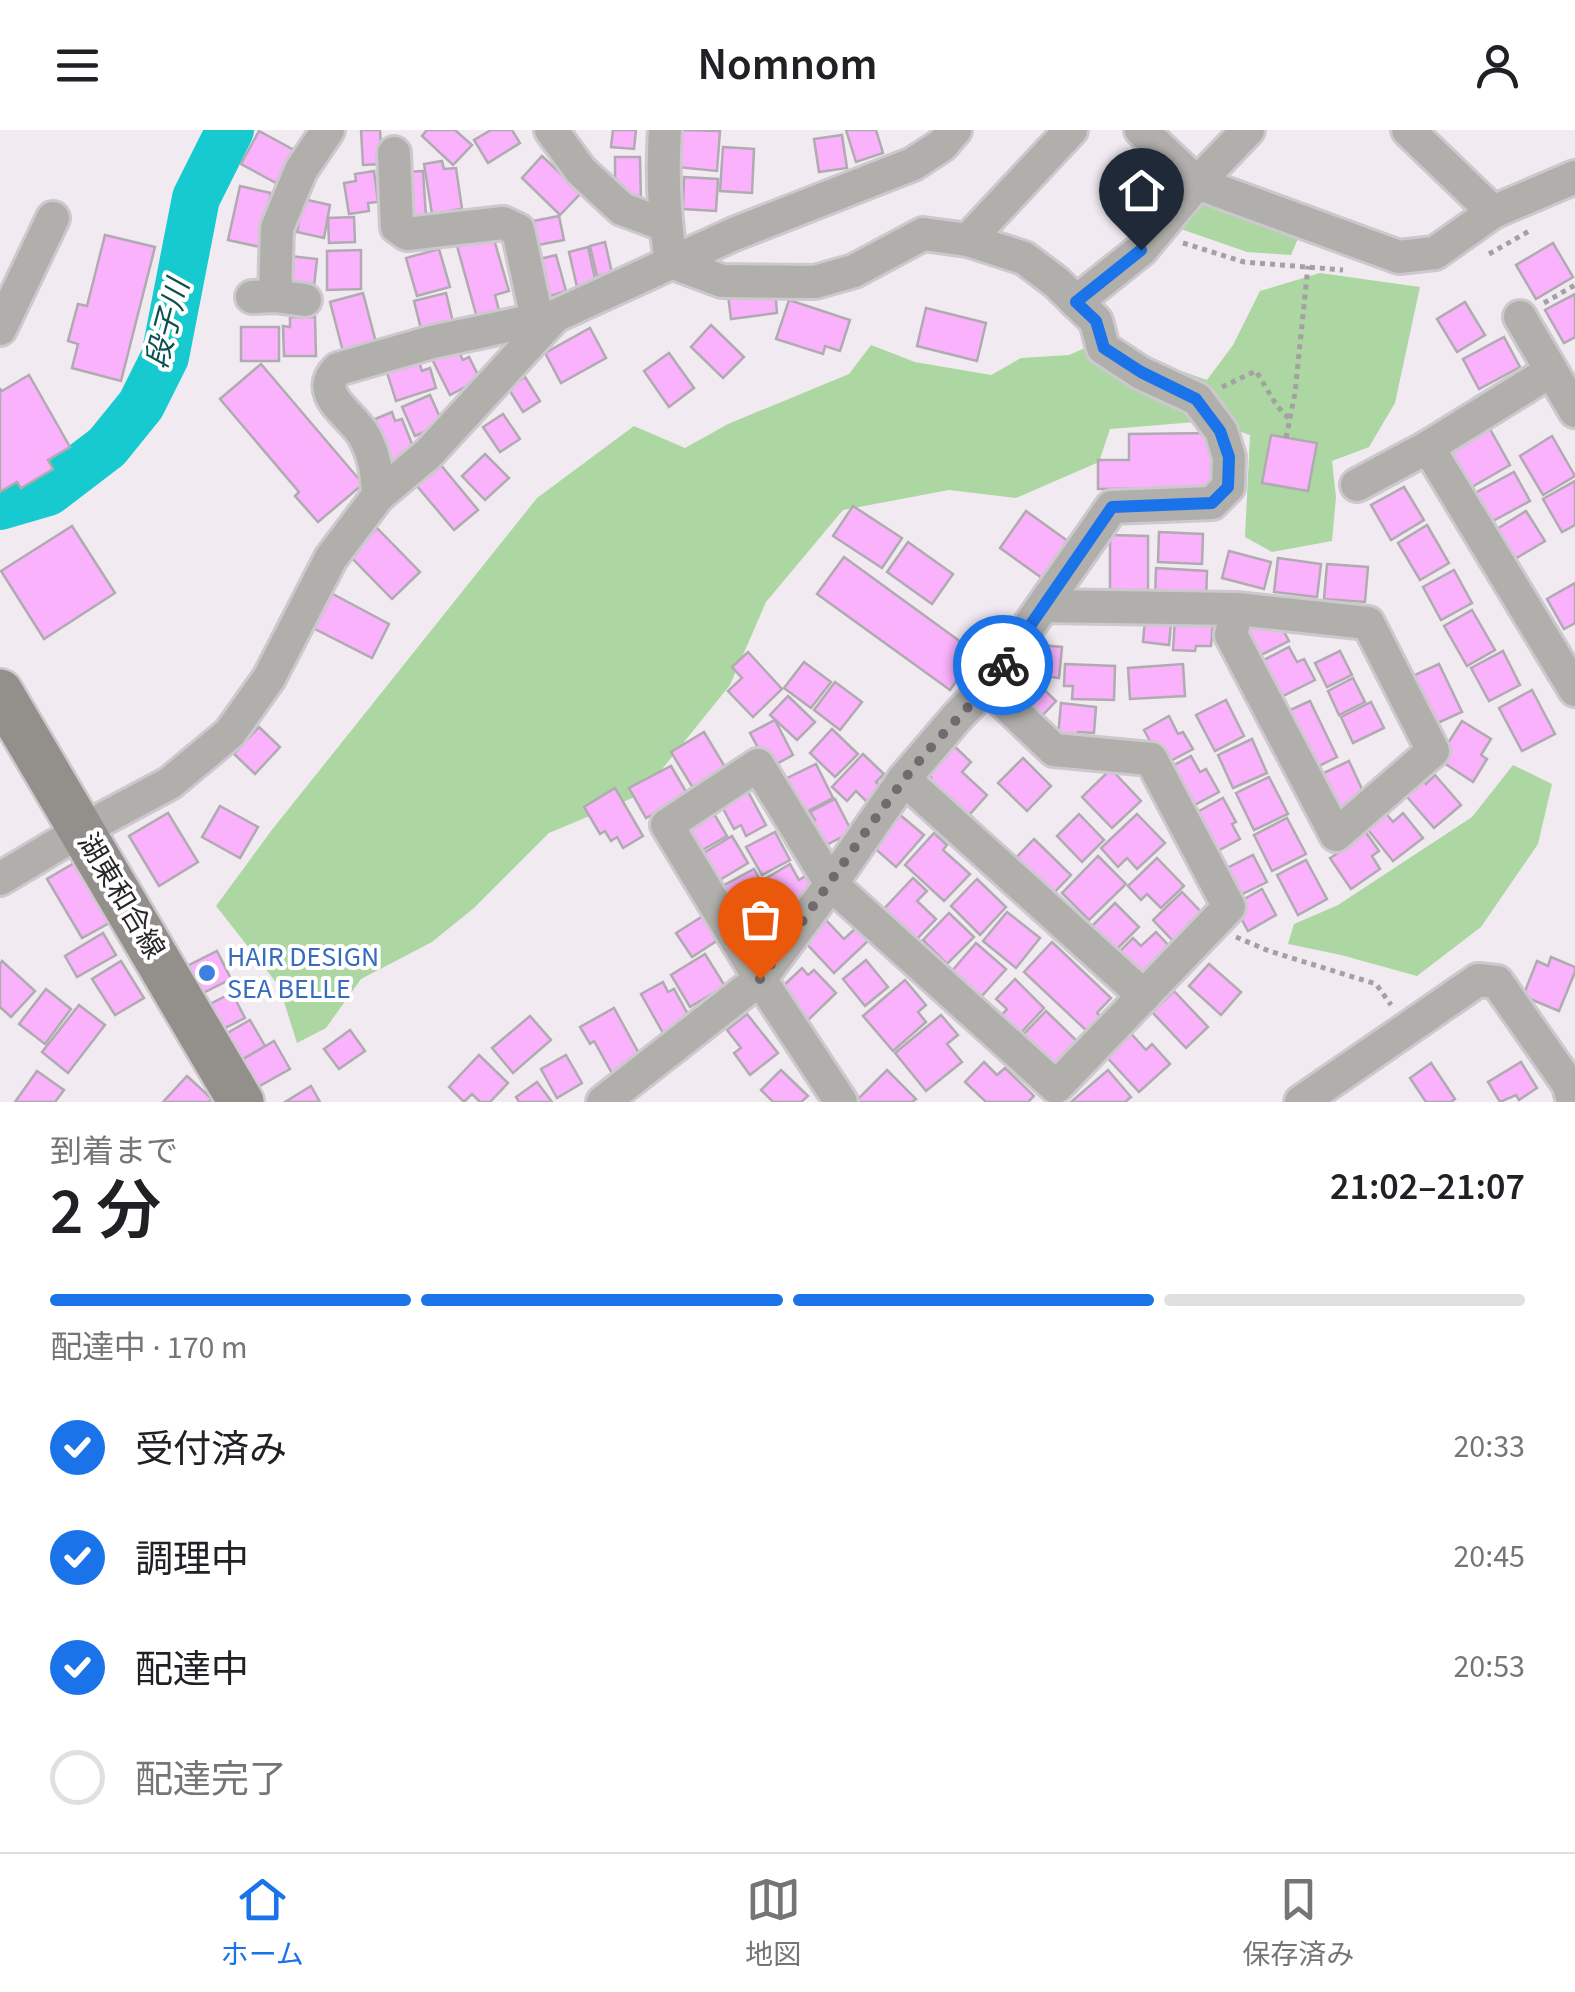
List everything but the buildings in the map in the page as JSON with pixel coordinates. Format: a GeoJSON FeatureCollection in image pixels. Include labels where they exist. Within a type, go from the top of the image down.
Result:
{"type":"FeatureCollection","features":[{"type":"Feature","properties":{"kind":"main road","name":"湖東和合線"},"geometry":{"type":"LineString","coordinates":[[0,692],[241,1102]]}},
{"type":"Feature","properties":{"kind":"street"},"geometry":{"type":"LineString","coordinates":[[277,297],[277,228],[302,170],[328,130]]}},
{"type":"Feature","properties":{"kind":"street"},"geometry":{"type":"LineString","coordinates":[[551,130],[580,171],[622,209],[665,226]]}},
{"type":"Feature","properties":{"kind":"street"},"geometry":{"type":"LineString","coordinates":[[666,130],[662,174],[671,262]]}},
{"type":"Feature","properties":{"kind":"street"},"geometry":{"type":"LineString","coordinates":[[378,496],[376,462],[362,434],[331,396],[330,376],[338,369],[432,342],[546,317],[734,234],[913,164],[942,145],[955,130]]}},
{"type":"Feature","properties":{"kind":"street"},"geometry":{"type":"LineString","coordinates":[[968,240],[1071,130]]}},
{"type":"Feature","properties":{"kind":"street"},"geometry":{"type":"LineString","coordinates":[[1141,130],[1198,183],[1399,257],[1434,253],[1494,212],[1575,177]]}},
{"type":"Feature","properties":{"kind":"street"},"geometry":{"type":"LineString","coordinates":[[1076,302],[1141,250],[1248,130]]}},
{"type":"Feature","properties":{"kind":"street"},"geometry":{"type":"LineString","coordinates":[[1408,130],[1494,212]]}},
{"type":"Feature","properties":{"kind":"street"},"geometry":{"type":"LineString","coordinates":[[394,152],[398,227],[407,234],[504,223],[518,230],[546,317]]}},
{"type":"Feature","properties":{"kind":"street"},"geometry":{"type":"LineString","coordinates":[[0,329],[53,218]]}},
{"type":"Feature","properties":{"kind":"street"},"geometry":{"type":"LineString","coordinates":[[603,1102],[760,979],[904,780],[988,686],[1112,507],[1212,503],[1228,487],[1229,457],[1220,431],[1196,399],[1141,372],[1104,348],[1096,321],[1056,282],[1024,258],[968,240],[923,234],[854,271],[815,282],[722,281],[671,262]]}},
{"type":"Feature","properties":{"kind":"street"},"geometry":{"type":"LineString","coordinates":[[0,879],[170,783],[230,733],[269,678],[331,558],[378,496],[428,454],[546,317]]}},
{"type":"Feature","properties":{"kind":"street"},"geometry":{"type":"LineString","coordinates":[[1520,317],[1575,411]]}},
{"type":"Feature","properties":{"kind":"street"},"geometry":{"type":"LineString","coordinates":[[1357,484],[1428,448],[1551,371]]}},
{"type":"Feature","properties":{"kind":"street"},"geometry":{"type":"LineString","coordinates":[[1428,448],[1575,690]]}},
{"type":"Feature","properties":{"kind":"street"},"geometry":{"type":"LineString","coordinates":[[1044,606],[1237,609],[1368,622],[1433,750],[1336,835],[1231,635],[1237,609]]}},
{"type":"Feature","properties":{"kind":"street"},"geometry":{"type":"LineString","coordinates":[[841,1102],[760,979],[667,825],[758,765],[831,884],[1056,1087],[1229,906],[1151,759],[1054,750],[988,686]]}},
{"type":"Feature","properties":{"kind":"street"},"geometry":{"type":"LineString","coordinates":[[904,780],[1144,996]]}},
{"type":"Feature","properties":{"kind":"street"},"geometry":{"type":"LineString","coordinates":[[1301,1102],[1478,980],[1498,982],[1568,1085],[1573,1102]]}},
{"type":"Feature","properties":{"kind":"path"},"geometry":{"type":"LineString","coordinates":[[1158,230],[1183,243],[1244,262],[1308,266],[1295,393],[1286,438]]}},
{"type":"Feature","properties":{"kind":"path"},"geometry":{"type":"LineString","coordinates":[[1196,399],[1256,371],[1290,420]]}},
{"type":"Feature","properties":{"kind":"path"},"geometry":{"type":"LineString","coordinates":[[1211,926],[1269,950],[1376,984],[1408,1028]]}},
{"type":"Feature","properties":{"kind":"green space"},"geometry":{"type":"Polygon","coordinates":[[[1201,197],[1300,234],[1291,255],[1247,252],[1172,226],[1201,197]]]}},
{"type":"Feature","properties":{"kind":"green space"},"geometry":{"type":"Polygon","coordinates":[[[1320,273],[1420,287],[1395,403],[1369,447],[1332,461],[1336,497],[1332,541],[1272,552],[1245,537],[1250,435],[1208,421],[1110,429],[1099,462],[1016,498],[949,490],[843,510],[766,602],[730,685],[642,794],[549,833],[474,908],[432,942],[361,979],[326,1028],[297,1043],[279,986],[216,906],[271,831],[537,498],[634,426],[685,448],[728,424],[849,374],[871,345],[915,362],[991,375],[1021,358],[1069,355],[1110,337],[1161,364],[1207,380],[1233,345],[1260,291],[1320,273]]]}},
{"type":"Feature","properties":{"kind":"green space"},"geometry":{"type":"Polygon","coordinates":[[[1513,765],[1552,784],[1538,844],[1481,927],[1417,976],[1288,944],[1294,924],[1338,905],[1472,817],[1513,765]]]}},
{"type":"Feature","properties":{"kind":"waterway","name":"段子川"},"geometry":{"type":"LineString","coordinates":[[0,506],[48,492],[107,447],[141,405],[165,357],[196,198],[230,130]]}},
{"type":"Feature","properties":{"kind":"way so far"},"geometry":{"type":"LineString","coordinates":[[760,979],[904,780],[1003,665]]}},
{"type":"Feature","properties":{"kind":"place","name":"HAIR DESIGN SEA BELLE"},"geometry":{"type":"Point","coordinates":[207,973]}},
{"type":"Feature","properties":{"kind":"route"},"geometry":{"type":"LineString","coordinates":[[1003,665],[1112,507],[1212,503],[1228,487],[1229,457],[1220,431],[1196,399],[1141,372],[1104,348],[1096,321],[1076,302],[1141,250]]}}]}
